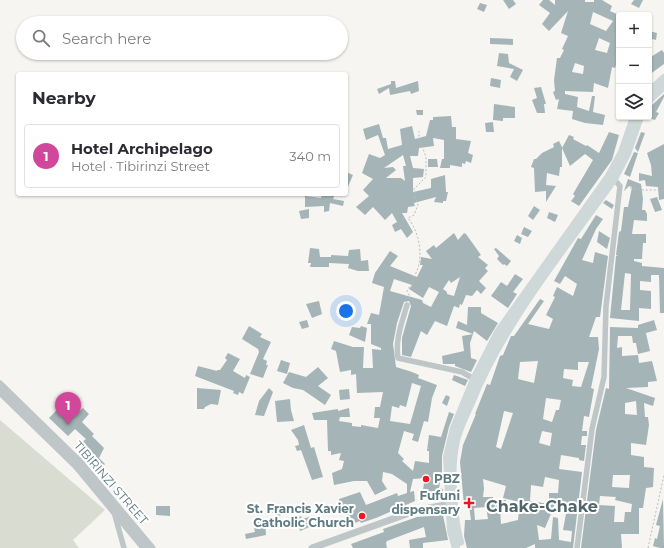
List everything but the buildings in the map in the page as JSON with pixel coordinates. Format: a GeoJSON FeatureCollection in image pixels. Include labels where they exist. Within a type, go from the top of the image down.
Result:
{"type":"FeatureCollection","features":[{"type":"Feature","properties":{"kind":"main road"},"geometry":{"type":"LineString","coordinates":[[652,89],[664,78]]}},
{"type":"Feature","properties":{"kind":"main road"},"geometry":{"type":"LineString","coordinates":[[652,97],[664,86]]}},
{"type":"Feature","properties":{"kind":"main road"},"geometry":{"type":"LineString","coordinates":[[461,548],[452,506],[448,457],[449,444],[474,379],[498,332],[609,176],[622,152],[633,120]]}},
{"type":"Feature","properties":{"kind":"main road"},"geometry":{"type":"LineString","coordinates":[[456,548],[451,531],[453,458],[455,445],[486,366],[503,335],[614,179],[628,154],[639,120]]}},
{"type":"Feature","properties":{"kind":"street"},"geometry":{"type":"LineString","coordinates":[[577,548],[592,429],[604,377],[606,306],[620,186],[614,179]]}},
{"type":"Feature","properties":{"kind":"street"},"geometry":{"type":"LineString","coordinates":[[407,305],[400,327],[397,350],[398,358],[462,372],[474,379]]}},
{"type":"Feature","properties":{"kind":"street","name":"TIBIRINZI STREET"},"geometry":{"type":"LineString","coordinates":[[0,384],[80,462],[152,548]]}},
{"type":"Feature","properties":{"kind":"street","name":"TIBIRINZI STREET"},"geometry":{"type":"LineString","coordinates":[[0,392],[76,466],[144,548]]}},
{"type":"Feature","properties":{"kind":"street"},"geometry":{"type":"LineString","coordinates":[[312,548],[415,511],[452,506]]}},
{"type":"Feature","properties":{"kind":"street"},"geometry":{"type":"LineString","coordinates":[[326,548],[414,516],[452,506]]}},
{"type":"Feature","properties":{"kind":"street"},"geometry":{"type":"LineString","coordinates":[[114,511],[124,548]]}},
{"type":"Feature","properties":{"kind":"path"},"geometry":{"type":"LineString","coordinates":[[407,305],[410,297],[408,291],[418,268],[420,256],[415,226],[408,218],[414,215],[418,205],[414,189],[426,177],[426,157],[419,138],[419,131]]}},
{"type":"Feature","properties":{"kind":"path"},"geometry":{"type":"LineString","coordinates":[[620,186],[643,190],[664,190]]}},
{"type":"Feature","properties":{"kind":"path"},"geometry":{"type":"LineString","coordinates":[[648,548],[664,475]]}},
{"type":"Feature","properties":{"kind":"shaded area"},"geometry":{"type":"Polygon","coordinates":[[[0,420],[105,510],[73,540],[79,548],[0,548],[0,420]]]}},
{"type":"Feature","properties":{"kind":"place","name":"Hotel Archipelago"},"geometry":{"type":"Point","coordinates":[68,425]}},
{"type":"Feature","properties":{"kind":"place","name":"PBZ"},"geometry":{"type":"Point","coordinates":[426,479]}},
{"type":"Feature","properties":{"kind":"place","name":"Fufuni dispensary"},"geometry":{"type":"Point","coordinates":[469,503]}},
{"type":"Feature","properties":{"kind":"place","name":"St. Francis Xavier Catholic Church"},"geometry":{"type":"Point","coordinates":[362,516]}},
{"type":"Feature","properties":{"kind":"district","name":"Chake-Chake"},"geometry":{"type":"Point","coordinates":[542,506]}}]}
